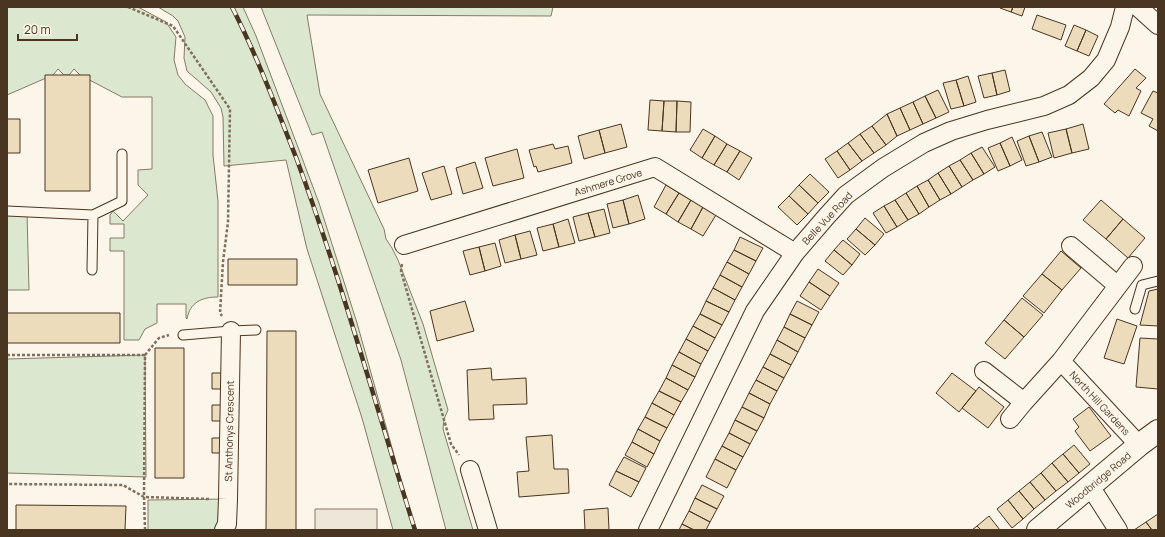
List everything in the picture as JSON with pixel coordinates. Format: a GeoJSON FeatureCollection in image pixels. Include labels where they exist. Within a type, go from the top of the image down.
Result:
{"type":"FeatureCollection","features":[{"type":"Feature","properties":{"kind":"main road","name":"Woodbridge Road"},"geometry":{"type":"LineString","coordinates":[[1038,530],[1139,445],[1158,431]]}},
{"type":"Feature","properties":{"kind":"street","name":"Belle Vue Road"},"geometry":{"type":"LineString","coordinates":[[648,530],[755,312],[795,253],[846,195],[883,168],[924,143],[951,131],[987,120],[1044,106],[1069,95],[1091,78],[1106,60],[1120,27],[1125,7]]}},
{"type":"Feature","properties":{"kind":"street"},"geometry":{"type":"LineString","coordinates":[[1138,7],[1158,25]]}},
{"type":"Feature","properties":{"kind":"street","name":"Ashmere Grove"},"geometry":{"type":"LineString","coordinates":[[404,245],[655,167],[795,253]]}},
{"type":"Feature","properties":{"kind":"street"},"geometry":{"type":"LineString","coordinates":[[1071,246],[1132,278]]}},
{"type":"Feature","properties":{"kind":"street","name":"North Hill Gardens"},"geometry":{"type":"LineString","coordinates":[[1010,419],[1062,361],[1132,278]]}},
{"type":"Feature","properties":{"kind":"street","name":"St Anthonys Crescent"},"geometry":{"type":"LineString","coordinates":[[224,530],[227,524],[228,499],[231,331]]}},
{"type":"Feature","properties":{"kind":"street","name":"North Hill Gardens"},"geometry":{"type":"LineString","coordinates":[[1062,361],[1139,445]]}},
{"type":"Feature","properties":{"kind":"street"},"geometry":{"type":"LineString","coordinates":[[984,371],[1024,402]]}},
{"type":"Feature","properties":{"kind":"street"},"geometry":{"type":"LineString","coordinates":[[470,470],[488,530]]}},
{"type":"Feature","properties":{"kind":"street"},"geometry":{"type":"LineString","coordinates":[[1090,486],[1118,530]]}},
{"type":"Feature","properties":{"kind":"lane"},"geometry":{"type":"LineString","coordinates":[[7,211],[93,215],[122,201],[122,154]]}},
{"type":"Feature","properties":{"kind":"lane"},"geometry":{"type":"LineString","coordinates":[[92,270],[93,215]]}},
{"type":"Feature","properties":{"kind":"lane"},"geometry":{"type":"LineString","coordinates":[[1135,309],[1132,278],[1158,281]]}},
{"type":"Feature","properties":{"kind":"lane"},"geometry":{"type":"LineString","coordinates":[[184,334],[256,330]]}},
{"type":"Feature","properties":{"kind":"path"},"geometry":{"type":"LineString","coordinates":[[128,7],[174,26],[230,109],[228,222],[223,262],[220,313],[231,331]]}},
{"type":"Feature","properties":{"kind":"path"},"geometry":{"type":"LineString","coordinates":[[404,245],[401,271],[451,444],[470,470]]}},
{"type":"Feature","properties":{"kind":"path"},"geometry":{"type":"LineString","coordinates":[[144,530],[145,355],[159,338],[169,335],[184,334]]}},
{"type":"Feature","properties":{"kind":"path"},"geometry":{"type":"LineString","coordinates":[[7,355],[145,355]]}},
{"type":"Feature","properties":{"kind":"path"},"geometry":{"type":"LineString","coordinates":[[7,484],[123,485],[144,497],[228,499]]}},
{"type":"Feature","properties":{"kind":"green space"},"geometry":{"type":"Polygon","coordinates":[[[7,7],[138,7],[166,22],[176,37],[174,60],[178,75],[185,84],[205,100],[213,116],[213,155],[218,201],[218,297],[202,299],[191,308],[187,319],[186,304],[157,304],[157,323],[145,329],[139,340],[124,340],[124,251],[110,251],[110,238],[124,238],[124,224],[110,224],[110,215],[113,211],[123,221],[148,195],[138,185],[138,170],[152,169],[152,97],[122,97],[80,75],[74,69],[69,75],[64,75],[58,69],[53,75],[7,95],[7,7]]]}},
{"type":"Feature","properties":{"kind":"green space"},"geometry":{"type":"Polygon","coordinates":[[[158,7],[243,7],[256,36],[319,203],[357,323],[415,530],[393,530],[362,418],[307,249],[286,160],[224,166],[223,117],[221,108],[211,92],[187,71],[184,58],[185,37],[178,21],[173,16],[158,7]]]}},
{"type":"Feature","properties":{"kind":"green space"},"geometry":{"type":"Polygon","coordinates":[[[261,7],[553,7],[551,16],[307,15],[320,94],[384,229],[386,239],[398,260],[423,324],[448,410],[444,419],[443,429],[473,530],[446,530],[401,360],[322,132],[312,135],[261,7]]]}},
{"type":"Feature","properties":{"kind":"green space"},"geometry":{"type":"Polygon","coordinates":[[[7,211],[27,212],[29,290],[7,290],[7,211]]]}},
{"type":"Feature","properties":{"kind":"green space"},"geometry":{"type":"Polygon","coordinates":[[[145,355],[146,477],[7,473],[7,359],[145,355]]]}},
{"type":"Feature","properties":{"kind":"green space"},"geometry":{"type":"Polygon","coordinates":[[[228,499],[224,530],[148,530],[148,500],[228,499]]]}},
{"type":"Feature","properties":{"kind":"shaded area"},"geometry":{"type":"Polygon","coordinates":[[[315,509],[377,509],[377,530],[315,530],[315,509]]]}},
{"type":"Feature","properties":{"kind":"building"},"geometry":{"type":"Polygon","coordinates":[[[1013,7],[1011,12],[1000,8],[1013,7]]]}},
{"type":"Feature","properties":{"kind":"building"},"geometry":{"type":"Polygon","coordinates":[[[1013,7],[1025,7],[1022,16],[1011,12],[1013,7]]]}},
{"type":"Feature","properties":{"kind":"building"},"geometry":{"type":"Polygon","coordinates":[[[1037,15],[1066,25],[1061,40],[1032,29],[1037,15]]]}},
{"type":"Feature","properties":{"kind":"building"},"geometry":{"type":"Polygon","coordinates":[[[1074,25],[1086,30],[1077,51],[1065,46],[1074,25]]]}},
{"type":"Feature","properties":{"kind":"building"},"geometry":{"type":"Polygon","coordinates":[[[1086,30],[1098,36],[1089,56],[1077,51],[1086,30]]]}},
{"type":"Feature","properties":{"kind":"building"},"geometry":{"type":"Polygon","coordinates":[[[1135,69],[1146,78],[1136,88],[1141,91],[1129,116],[1118,110],[1115,113],[1104,104],[1135,69]]]}},
{"type":"Feature","properties":{"kind":"building"},"geometry":{"type":"Polygon","coordinates":[[[1005,70],[1010,91],[997,95],[992,73],[1005,70]]]}},
{"type":"Feature","properties":{"kind":"building"},"geometry":{"type":"Polygon","coordinates":[[[992,73],[997,95],[984,98],[978,76],[992,73]]]}},
{"type":"Feature","properties":{"kind":"building"},"geometry":{"type":"Polygon","coordinates":[[[45,75],[90,75],[90,191],[45,191],[45,75]]]}},
{"type":"Feature","properties":{"kind":"building"},"geometry":{"type":"Polygon","coordinates":[[[968,76],[976,102],[964,106],[956,80],[968,76]]]}},
{"type":"Feature","properties":{"kind":"building"},"geometry":{"type":"Polygon","coordinates":[[[956,80],[964,106],[951,109],[943,83],[956,80]]]}},
{"type":"Feature","properties":{"kind":"building"},"geometry":{"type":"Polygon","coordinates":[[[938,90],[949,112],[936,118],[925,96],[938,90]]]}},
{"type":"Feature","properties":{"kind":"building"},"geometry":{"type":"Polygon","coordinates":[[[1153,91],[1158,93],[1158,131],[1149,126],[1153,119],[1141,113],[1153,91]]]}},
{"type":"Feature","properties":{"kind":"building"},"geometry":{"type":"Polygon","coordinates":[[[925,96],[936,118],[923,124],[913,102],[925,96]]]}},
{"type":"Feature","properties":{"kind":"building"},"geometry":{"type":"Polygon","coordinates":[[[650,100],[664,101],[662,131],[648,130],[650,100]]]}},
{"type":"Feature","properties":{"kind":"building"},"geometry":{"type":"Polygon","coordinates":[[[664,101],[677,101],[676,132],[662,131],[664,101]]]}},
{"type":"Feature","properties":{"kind":"building"},"geometry":{"type":"Polygon","coordinates":[[[677,101],[691,102],[690,132],[676,132],[677,101]]]}},
{"type":"Feature","properties":{"kind":"building"},"geometry":{"type":"Polygon","coordinates":[[[913,102],[923,124],[910,130],[900,108],[913,102]]]}},
{"type":"Feature","properties":{"kind":"building"},"geometry":{"type":"Polygon","coordinates":[[[900,108],[910,130],[897,136],[887,114],[900,108]]]}},
{"type":"Feature","properties":{"kind":"building"},"geometry":{"type":"Polygon","coordinates":[[[887,114],[897,136],[886,145],[872,126],[887,114]]]}},
{"type":"Feature","properties":{"kind":"building"},"geometry":{"type":"Polygon","coordinates":[[[7,119],[20,119],[20,153],[7,153],[7,119]]]}},
{"type":"Feature","properties":{"kind":"building"},"geometry":{"type":"Polygon","coordinates":[[[621,124],[627,147],[605,153],[599,130],[621,124]]]}},
{"type":"Feature","properties":{"kind":"building"},"geometry":{"type":"Polygon","coordinates":[[[1083,124],[1089,149],[1072,153],[1066,129],[1083,124]]]}},
{"type":"Feature","properties":{"kind":"building"},"geometry":{"type":"Polygon","coordinates":[[[872,126],[886,145],[874,153],[860,134],[872,126]]]}},
{"type":"Feature","properties":{"kind":"building"},"geometry":{"type":"Polygon","coordinates":[[[703,129],[715,136],[702,158],[690,150],[703,129]]]}},
{"type":"Feature","properties":{"kind":"building"},"geometry":{"type":"Polygon","coordinates":[[[1066,129],[1072,153],[1054,158],[1048,133],[1066,129]]]}},
{"type":"Feature","properties":{"kind":"building"},"geometry":{"type":"Polygon","coordinates":[[[599,130],[605,153],[584,159],[578,136],[599,130]]]}},
{"type":"Feature","properties":{"kind":"building"},"geometry":{"type":"Polygon","coordinates":[[[1042,132],[1052,157],[1039,162],[1029,136],[1042,132]]]}},
{"type":"Feature","properties":{"kind":"building"},"geometry":{"type":"Polygon","coordinates":[[[860,134],[874,153],[862,161],[848,143],[860,134]]]}},
{"type":"Feature","properties":{"kind":"building"},"geometry":{"type":"Polygon","coordinates":[[[715,136],[727,144],[714,165],[702,158],[715,136]]]}},
{"type":"Feature","properties":{"kind":"building"},"geometry":{"type":"Polygon","coordinates":[[[1029,136],[1039,162],[1026,166],[1017,141],[1029,136]]]}},
{"type":"Feature","properties":{"kind":"building"},"geometry":{"type":"Polygon","coordinates":[[[1012,137],[1022,160],[1010,166],[1000,143],[1012,137]]]}},
{"type":"Feature","properties":{"kind":"building"},"geometry":{"type":"Polygon","coordinates":[[[848,143],[862,161],[850,170],[837,151],[848,143]]]}},
{"type":"Feature","properties":{"kind":"building"},"geometry":{"type":"Polygon","coordinates":[[[1000,143],[1010,166],[998,171],[988,148],[1000,143]]]}},
{"type":"Feature","properties":{"kind":"building"},"geometry":{"type":"Polygon","coordinates":[[[553,144],[555,149],[568,146],[572,163],[538,172],[536,166],[534,167],[529,150],[553,144]]]}},
{"type":"Feature","properties":{"kind":"building"},"geometry":{"type":"Polygon","coordinates":[[[727,144],[740,151],[727,172],[714,165],[727,144]]]}},
{"type":"Feature","properties":{"kind":"building"},"geometry":{"type":"Polygon","coordinates":[[[982,147],[995,167],[984,174],[971,153],[982,147]]]}},
{"type":"Feature","properties":{"kind":"building"},"geometry":{"type":"Polygon","coordinates":[[[517,149],[524,178],[493,186],[485,158],[517,149]]]}},
{"type":"Feature","properties":{"kind":"building"},"geometry":{"type":"Polygon","coordinates":[[[740,151],[752,158],[739,180],[727,172],[740,151]]]}},
{"type":"Feature","properties":{"kind":"building"},"geometry":{"type":"Polygon","coordinates":[[[837,151],[850,170],[838,178],[825,159],[837,151]]]}},
{"type":"Feature","properties":{"kind":"building"},"geometry":{"type":"Polygon","coordinates":[[[971,153],[984,174],[973,180],[960,160],[971,153]]]}},
{"type":"Feature","properties":{"kind":"building"},"geometry":{"type":"Polygon","coordinates":[[[409,158],[418,191],[378,203],[368,170],[409,158]]]}},
{"type":"Feature","properties":{"kind":"building"},"geometry":{"type":"Polygon","coordinates":[[[960,160],[973,180],[962,187],[949,166],[960,160]]]}},
{"type":"Feature","properties":{"kind":"building"},"geometry":{"type":"Polygon","coordinates":[[[475,162],[483,188],[463,194],[456,168],[475,162]]]}},
{"type":"Feature","properties":{"kind":"building"},"geometry":{"type":"Polygon","coordinates":[[[444,166],[452,194],[431,200],[422,173],[444,166]]]}},
{"type":"Feature","properties":{"kind":"building"},"geometry":{"type":"Polygon","coordinates":[[[949,166],[962,187],[951,194],[938,173],[949,166]]]}},
{"type":"Feature","properties":{"kind":"building"},"geometry":{"type":"Polygon","coordinates":[[[938,173],[951,194],[940,200],[928,180],[938,173]]]}},
{"type":"Feature","properties":{"kind":"building"},"geometry":{"type":"Polygon","coordinates":[[[810,174],[829,192],[818,203],[799,185],[810,174]]]}},
{"type":"Feature","properties":{"kind":"building"},"geometry":{"type":"Polygon","coordinates":[[[928,180],[940,200],[929,207],[917,186],[928,180]]]}},
{"type":"Feature","properties":{"kind":"building"},"geometry":{"type":"Polygon","coordinates":[[[666,185],[679,193],[666,214],[654,207],[666,185]]]}},
{"type":"Feature","properties":{"kind":"building"},"geometry":{"type":"Polygon","coordinates":[[[799,185],[818,203],[808,214],[789,196],[799,185]]]}},
{"type":"Feature","properties":{"kind":"building"},"geometry":{"type":"Polygon","coordinates":[[[917,186],[929,207],[919,214],[906,193],[917,186]]]}},
{"type":"Feature","properties":{"kind":"building"},"geometry":{"type":"Polygon","coordinates":[[[679,193],[691,200],[678,222],[666,214],[679,193]]]}},
{"type":"Feature","properties":{"kind":"building"},"geometry":{"type":"Polygon","coordinates":[[[906,193],[919,214],[908,220],[895,200],[906,193]]]}},
{"type":"Feature","properties":{"kind":"building"},"geometry":{"type":"Polygon","coordinates":[[[638,195],[645,219],[629,224],[623,200],[638,195]]]}},
{"type":"Feature","properties":{"kind":"building"},"geometry":{"type":"Polygon","coordinates":[[[789,196],[808,214],[797,225],[778,207],[789,196]]]}},
{"type":"Feature","properties":{"kind":"building"},"geometry":{"type":"Polygon","coordinates":[[[623,200],[629,224],[613,228],[607,204],[623,200]]]}},
{"type":"Feature","properties":{"kind":"building"},"geometry":{"type":"Polygon","coordinates":[[[691,200],[703,207],[691,229],[678,222],[691,200]]]}},
{"type":"Feature","properties":{"kind":"building"},"geometry":{"type":"Polygon","coordinates":[[[895,200],[908,220],[897,227],[884,206],[895,200]]]}},
{"type":"Feature","properties":{"kind":"building"},"geometry":{"type":"Polygon","coordinates":[[[1101,200],[1123,219],[1106,239],[1083,220],[1101,200]]]}},
{"type":"Feature","properties":{"kind":"building"},"geometry":{"type":"Polygon","coordinates":[[[884,206],[897,227],[886,233],[873,213],[884,206]]]}},
{"type":"Feature","properties":{"kind":"building"},"geometry":{"type":"Polygon","coordinates":[[[703,207],[716,215],[703,236],[691,229],[703,207]]]}},
{"type":"Feature","properties":{"kind":"building"},"geometry":{"type":"Polygon","coordinates":[[[604,209],[610,233],[595,237],[588,213],[604,209]]]}},
{"type":"Feature","properties":{"kind":"building"},"geometry":{"type":"Polygon","coordinates":[[[588,213],[595,237],[579,241],[573,217],[588,213]]]}},
{"type":"Feature","properties":{"kind":"building"},"geometry":{"type":"Polygon","coordinates":[[[865,218],[884,234],[875,245],[856,229],[865,218]]]}},
{"type":"Feature","properties":{"kind":"building"},"geometry":{"type":"Polygon","coordinates":[[[568,219],[575,243],[559,247],[553,224],[568,219]]]}},
{"type":"Feature","properties":{"kind":"building"},"geometry":{"type":"Polygon","coordinates":[[[1123,219],[1145,238],[1128,258],[1106,239],[1123,219]]]}},
{"type":"Feature","properties":{"kind":"building"},"geometry":{"type":"Polygon","coordinates":[[[553,224],[559,247],[543,251],[537,228],[553,224]]]}},
{"type":"Feature","properties":{"kind":"building"},"geometry":{"type":"Polygon","coordinates":[[[856,229],[875,245],[865,255],[847,239],[856,229]]]}},
{"type":"Feature","properties":{"kind":"building"},"geometry":{"type":"Polygon","coordinates":[[[530,231],[537,255],[521,259],[515,235],[530,231]]]}},
{"type":"Feature","properties":{"kind":"building"},"geometry":{"type":"Polygon","coordinates":[[[515,235],[521,259],[505,263],[499,240],[515,235]]]}},
{"type":"Feature","properties":{"kind":"building"},"geometry":{"type":"Polygon","coordinates":[[[740,237],[763,248],[756,261],[734,250],[740,237]]]}},
{"type":"Feature","properties":{"kind":"building"},"geometry":{"type":"Polygon","coordinates":[[[843,240],[860,254],[852,265],[834,250],[843,240]]]}},
{"type":"Feature","properties":{"kind":"building"},"geometry":{"type":"Polygon","coordinates":[[[495,243],[501,266],[485,271],[479,247],[495,243]]]}},
{"type":"Feature","properties":{"kind":"building"},"geometry":{"type":"Polygon","coordinates":[[[479,247],[485,271],[470,275],[463,251],[479,247]]]}},
{"type":"Feature","properties":{"kind":"building"},"geometry":{"type":"Polygon","coordinates":[[[734,250],[756,261],[749,274],[727,262],[734,250]]]}},
{"type":"Feature","properties":{"kind":"building"},"geometry":{"type":"Polygon","coordinates":[[[834,250],[852,265],[843,275],[825,261],[834,250]]]}},
{"type":"Feature","properties":{"kind":"building"},"geometry":{"type":"Polygon","coordinates":[[[1061,251],[1081,268],[1062,290],[1042,274],[1061,251]]]}},
{"type":"Feature","properties":{"kind":"building"},"geometry":{"type":"Polygon","coordinates":[[[228,259],[297,259],[297,285],[228,285],[228,259]]]}},
{"type":"Feature","properties":{"kind":"building"},"geometry":{"type":"Polygon","coordinates":[[[727,262],[749,274],[742,287],[720,275],[727,262]]]}},
{"type":"Feature","properties":{"kind":"building"},"geometry":{"type":"Polygon","coordinates":[[[818,269],[839,283],[830,296],[809,282],[818,269]]]}},
{"type":"Feature","properties":{"kind":"building"},"geometry":{"type":"Polygon","coordinates":[[[1042,274],[1062,290],[1044,313],[1023,296],[1042,274]]]}},
{"type":"Feature","properties":{"kind":"building"},"geometry":{"type":"Polygon","coordinates":[[[720,275],[742,287],[735,300],[713,288],[720,275]]]}},
{"type":"Feature","properties":{"kind":"building"},"geometry":{"type":"Polygon","coordinates":[[[809,282],[830,296],[821,310],[800,296],[809,282]]]}},
{"type":"Feature","properties":{"kind":"building"},"geometry":{"type":"Polygon","coordinates":[[[713,288],[735,300],[729,312],[706,301],[713,288]]]}},
{"type":"Feature","properties":{"kind":"building"},"geometry":{"type":"Polygon","coordinates":[[[1158,289],[1158,326],[1140,325],[1149,291],[1158,289]]]}},
{"type":"Feature","properties":{"kind":"building"},"geometry":{"type":"Polygon","coordinates":[[[1022,298],[1043,315],[1024,337],[1004,320],[1022,298]]]}},
{"type":"Feature","properties":{"kind":"building"},"geometry":{"type":"Polygon","coordinates":[[[465,301],[474,331],[437,341],[430,311],[465,301]]]}},
{"type":"Feature","properties":{"kind":"building"},"geometry":{"type":"Polygon","coordinates":[[[706,301],[729,312],[722,325],[700,314],[706,301]]]}},
{"type":"Feature","properties":{"kind":"building"},"geometry":{"type":"Polygon","coordinates":[[[797,301],[819,312],[812,325],[790,314],[797,301]]]}},
{"type":"Feature","properties":{"kind":"building"},"geometry":{"type":"Polygon","coordinates":[[[7,313],[120,313],[120,343],[7,343],[7,313]]]}},
{"type":"Feature","properties":{"kind":"building"},"geometry":{"type":"Polygon","coordinates":[[[700,314],[722,325],[715,338],[693,326],[700,314]]]}},
{"type":"Feature","properties":{"kind":"building"},"geometry":{"type":"Polygon","coordinates":[[[790,314],[812,325],[805,338],[784,327],[790,314]]]}},
{"type":"Feature","properties":{"kind":"building"},"geometry":{"type":"Polygon","coordinates":[[[1117,319],[1137,326],[1124,364],[1104,358],[1117,319]]]}},
{"type":"Feature","properties":{"kind":"building"},"geometry":{"type":"Polygon","coordinates":[[[1004,320],[1024,337],[1005,359],[985,343],[1004,320]]]}},
{"type":"Feature","properties":{"kind":"building"},"geometry":{"type":"Polygon","coordinates":[[[693,326],[715,338],[708,351],[686,339],[693,326]]]}},
{"type":"Feature","properties":{"kind":"building"},"geometry":{"type":"Polygon","coordinates":[[[784,327],[805,338],[798,352],[777,340],[784,327]]]}},
{"type":"Feature","properties":{"kind":"building"},"geometry":{"type":"Polygon","coordinates":[[[267,331],[296,331],[296,530],[266,530],[267,331]]]}},
{"type":"Feature","properties":{"kind":"building"},"geometry":{"type":"Polygon","coordinates":[[[1140,338],[1158,339],[1158,389],[1136,387],[1140,338]]]}},
{"type":"Feature","properties":{"kind":"building"},"geometry":{"type":"Polygon","coordinates":[[[686,339],[708,351],[701,364],[679,352],[686,339]]]}},
{"type":"Feature","properties":{"kind":"building"},"geometry":{"type":"Polygon","coordinates":[[[777,340],[798,352],[791,365],[770,354],[777,340]]]}},
{"type":"Feature","properties":{"kind":"building"},"geometry":{"type":"Polygon","coordinates":[[[155,348],[184,348],[184,478],[155,478],[155,348]]]}},
{"type":"Feature","properties":{"kind":"building"},"geometry":{"type":"Polygon","coordinates":[[[679,352],[701,364],[695,377],[672,365],[679,352]]]}},
{"type":"Feature","properties":{"kind":"building"},"geometry":{"type":"Polygon","coordinates":[[[770,354],[791,365],[784,378],[763,367],[770,354]]]}},
{"type":"Feature","properties":{"kind":"building"},"geometry":{"type":"Polygon","coordinates":[[[672,365],[695,377],[688,390],[666,378],[672,365]]]}},
{"type":"Feature","properties":{"kind":"building"},"geometry":{"type":"Polygon","coordinates":[[[763,367],[784,378],[777,391],[756,380],[763,367]]]}},
{"type":"Feature","properties":{"kind":"building"},"geometry":{"type":"Polygon","coordinates":[[[491,368],[492,380],[526,378],[527,404],[493,405],[494,419],[469,420],[467,370],[491,368]]]}},
{"type":"Feature","properties":{"kind":"building"},"geometry":{"type":"Polygon","coordinates":[[[212,373],[228,373],[228,389],[212,389],[212,373]]]}},
{"type":"Feature","properties":{"kind":"building"},"geometry":{"type":"Polygon","coordinates":[[[952,373],[976,391],[959,412],[936,393],[952,373]]]}},
{"type":"Feature","properties":{"kind":"building"},"geometry":{"type":"Polygon","coordinates":[[[666,378],[688,390],[681,402],[659,391],[666,378]]]}},
{"type":"Feature","properties":{"kind":"building"},"geometry":{"type":"Polygon","coordinates":[[[756,380],[777,391],[770,404],[749,393],[756,380]]]}},
{"type":"Feature","properties":{"kind":"building"},"geometry":{"type":"Polygon","coordinates":[[[979,387],[1004,407],[988,428],[962,408],[979,387]]]}},
{"type":"Feature","properties":{"kind":"building"},"geometry":{"type":"Polygon","coordinates":[[[659,391],[681,402],[674,415],[652,403],[659,391]]]}},
{"type":"Feature","properties":{"kind":"building"},"geometry":{"type":"Polygon","coordinates":[[[749,393],[770,404],[764,418],[742,407],[749,393]]]}},
{"type":"Feature","properties":{"kind":"building"},"geometry":{"type":"Polygon","coordinates":[[[652,403],[674,415],[667,428],[645,417],[652,403]]]}},
{"type":"Feature","properties":{"kind":"building"},"geometry":{"type":"Polygon","coordinates":[[[212,405],[228,405],[228,421],[212,421],[212,405]]]}},
{"type":"Feature","properties":{"kind":"building"},"geometry":{"type":"Polygon","coordinates":[[[742,407],[764,418],[757,431],[735,420],[742,407]]]}},
{"type":"Feature","properties":{"kind":"building"},"geometry":{"type":"Polygon","coordinates":[[[1089,407],[1111,436],[1090,451],[1075,431],[1079,427],[1073,419],[1089,407]]]}},
{"type":"Feature","properties":{"kind":"building"},"geometry":{"type":"Polygon","coordinates":[[[645,417],[667,428],[660,441],[638,429],[645,417]]]}},
{"type":"Feature","properties":{"kind":"building"},"geometry":{"type":"Polygon","coordinates":[[[735,420],[757,431],[750,444],[729,433],[735,420]]]}},
{"type":"Feature","properties":{"kind":"building"},"geometry":{"type":"Polygon","coordinates":[[[638,429],[660,441],[654,454],[632,442],[638,429]]]}},
{"type":"Feature","properties":{"kind":"building"},"geometry":{"type":"Polygon","coordinates":[[[729,433],[750,444],[743,457],[722,446],[729,433]]]}},
{"type":"Feature","properties":{"kind":"building"},"geometry":{"type":"Polygon","coordinates":[[[552,435],[554,469],[568,469],[569,493],[519,497],[517,472],[529,471],[526,437],[552,435]]]}},
{"type":"Feature","properties":{"kind":"building"},"geometry":{"type":"Polygon","coordinates":[[[212,438],[228,438],[228,453],[212,453],[212,438]]]}},
{"type":"Feature","properties":{"kind":"building"},"geometry":{"type":"Polygon","coordinates":[[[632,442],[654,454],[647,467],[625,455],[632,442]]]}},
{"type":"Feature","properties":{"kind":"building"},"geometry":{"type":"Polygon","coordinates":[[[1074,445],[1090,464],[1079,473],[1063,454],[1074,445]]]}},
{"type":"Feature","properties":{"kind":"building"},"geometry":{"type":"Polygon","coordinates":[[[722,446],[743,457],[736,470],[715,459],[722,446]]]}},
{"type":"Feature","properties":{"kind":"building"},"geometry":{"type":"Polygon","coordinates":[[[1063,454],[1079,473],[1068,482],[1052,463],[1063,454]]]}},
{"type":"Feature","properties":{"kind":"building"},"geometry":{"type":"Polygon","coordinates":[[[624,457],[646,468],[639,482],[616,471],[624,457]]]}},
{"type":"Feature","properties":{"kind":"building"},"geometry":{"type":"Polygon","coordinates":[[[715,459],[736,470],[727,488],[706,477],[715,459]]]}},
{"type":"Feature","properties":{"kind":"building"},"geometry":{"type":"Polygon","coordinates":[[[1052,463],[1068,482],[1056,491],[1041,473],[1052,463]]]}},
{"type":"Feature","properties":{"kind":"building"},"geometry":{"type":"Polygon","coordinates":[[[616,471],[639,482],[631,497],[609,485],[616,471]]]}},
{"type":"Feature","properties":{"kind":"building"},"geometry":{"type":"Polygon","coordinates":[[[1041,473],[1056,491],[1045,500],[1030,482],[1041,473]]]}},
{"type":"Feature","properties":{"kind":"building"},"geometry":{"type":"Polygon","coordinates":[[[1030,482],[1045,500],[1034,509],[1019,491],[1030,482]]]}},
{"type":"Feature","properties":{"kind":"building"},"geometry":{"type":"Polygon","coordinates":[[[702,485],[724,496],[717,509],[695,498],[702,485]]]}},
{"type":"Feature","properties":{"kind":"building"},"geometry":{"type":"Polygon","coordinates":[[[1019,491],[1034,509],[1023,519],[1008,500],[1019,491]]]}},
{"type":"Feature","properties":{"kind":"building"},"geometry":{"type":"Polygon","coordinates":[[[695,498],[717,509],[710,522],[689,511],[695,498]]]}},
{"type":"Feature","properties":{"kind":"building"},"geometry":{"type":"Polygon","coordinates":[[[1008,500],[1023,519],[1012,528],[997,509],[1008,500]]]}},
{"type":"Feature","properties":{"kind":"building"},"geometry":{"type":"Polygon","coordinates":[[[16,505],[126,506],[125,530],[16,530],[16,505]]]}},
{"type":"Feature","properties":{"kind":"building"},"geometry":{"type":"Polygon","coordinates":[[[608,508],[609,530],[585,530],[584,510],[608,508]]]}},
{"type":"Feature","properties":{"kind":"building"},"geometry":{"type":"Polygon","coordinates":[[[689,511],[710,522],[706,530],[694,530],[682,524],[689,511]]]}},
{"type":"Feature","properties":{"kind":"building"},"geometry":{"type":"Polygon","coordinates":[[[1158,514],[1158,530],[1152,530],[1146,522],[1158,514]]]}},
{"type":"Feature","properties":{"kind":"building"},"geometry":{"type":"Polygon","coordinates":[[[989,516],[1000,530],[981,530],[977,526],[989,516]]]}},
{"type":"Feature","properties":{"kind":"building"},"geometry":{"type":"Polygon","coordinates":[[[1146,522],[1152,530],[1134,530],[1146,522]]]}},
{"type":"Feature","properties":{"kind":"building"},"geometry":{"type":"Polygon","coordinates":[[[682,524],[694,530],[679,530],[682,524]]]}},
{"type":"Feature","properties":{"kind":"building"},"geometry":{"type":"Polygon","coordinates":[[[977,526],[981,530],[972,530],[977,526]]]}},
{"type":"Feature","properties":{"kind":"railway"},"geometry":{"type":"LineString","coordinates":[[232,7],[250,44],[297,160],[344,298],[415,530]]}}]}
